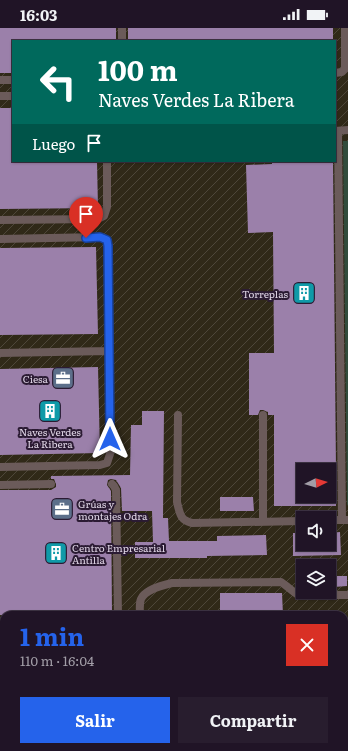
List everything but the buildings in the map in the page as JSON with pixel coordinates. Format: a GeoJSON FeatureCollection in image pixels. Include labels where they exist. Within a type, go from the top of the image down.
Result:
{"type":"FeatureCollection","features":[{"type":"Feature","properties":{"kind":"lane"},"geometry":{"type":"LineString","coordinates":[[122,28],[122,40]]}},
{"type":"Feature","properties":{"kind":"lane"},"geometry":{"type":"LineString","coordinates":[[336,73],[342,72],[345,69],[345,28]]}},
{"type":"Feature","properties":{"kind":"lane"},"geometry":{"type":"LineString","coordinates":[[0,80],[12,80]]}},
{"type":"Feature","properties":{"kind":"lane"},"geometry":{"type":"LineString","coordinates":[[0,96],[12,96]]}},
{"type":"Feature","properties":{"kind":"lane"},"geometry":{"type":"LineString","coordinates":[[345,520],[337,131],[348,130]]}},
{"type":"Feature","properties":{"kind":"lane"},"geometry":{"type":"LineString","coordinates":[[0,220],[98,219],[104,216],[107,207],[107,162]]}},
{"type":"Feature","properties":{"kind":"lane"},"geometry":{"type":"LineString","coordinates":[[0,239],[100,237],[107,240],[110,454],[108,463],[100,465],[0,467]]}},
{"type":"Feature","properties":{"kind":"lane"},"geometry":{"type":"LineString","coordinates":[[0,353],[109,351]]}},
{"type":"Feature","properties":{"kind":"lane"},"geometry":{"type":"LineString","coordinates":[[262,415],[263,521]]}},
{"type":"Feature","properties":{"kind":"lane"},"geometry":{"type":"LineString","coordinates":[[178,416],[177,502],[180,515],[186,521],[192,523],[296,521]]}},
{"type":"Feature","properties":{"kind":"lane"},"geometry":{"type":"LineString","coordinates":[[0,485],[51,484]]}},
{"type":"Feature","properties":{"kind":"lane"},"geometry":{"type":"LineString","coordinates":[[114,487],[118,611]]}},
{"type":"Feature","properties":{"kind":"lane"},"geometry":{"type":"LineString","coordinates":[[140,611],[142,598],[148,592],[162,585],[172,583],[281,582],[288,586],[298,596],[348,595]]}},
{"type":"Feature","properties":{"kind":"shaded area"},"geometry":{"type":"Polygon","coordinates":[[[0,28],[348,28],[348,611],[0,611],[0,28]]]}},
{"type":"Feature","properties":{"kind":"green space"},"geometry":{"type":"Polygon","coordinates":[[[343,141],[348,141],[348,506],[347,504],[343,141]]]}},
{"type":"Feature","properties":{"kind":"place","name":"Torreplas"},"geometry":{"type":"Point","coordinates":[304,293]}},
{"type":"Feature","properties":{"kind":"place","name":"Ciesa"},"geometry":{"type":"Point","coordinates":[63,378]}},
{"type":"Feature","properties":{"kind":"place","name":"Naves Verdes La Ribera"},"geometry":{"type":"Point","coordinates":[50,411]}},
{"type":"Feature","properties":{"kind":"place","name":"Grúas y montajes Odra"},"geometry":{"type":"Point","coordinates":[62,509]}},
{"type":"Feature","properties":{"kind":"place","name":"Centro Empresarial Antilla"},"geometry":{"type":"Point","coordinates":[56,553]}},
{"type":"Feature","properties":{"kind":"route"},"geometry":{"type":"LineString","coordinates":[[86,238],[100,237],[107,240],[108,246],[110,439]]}}]}
